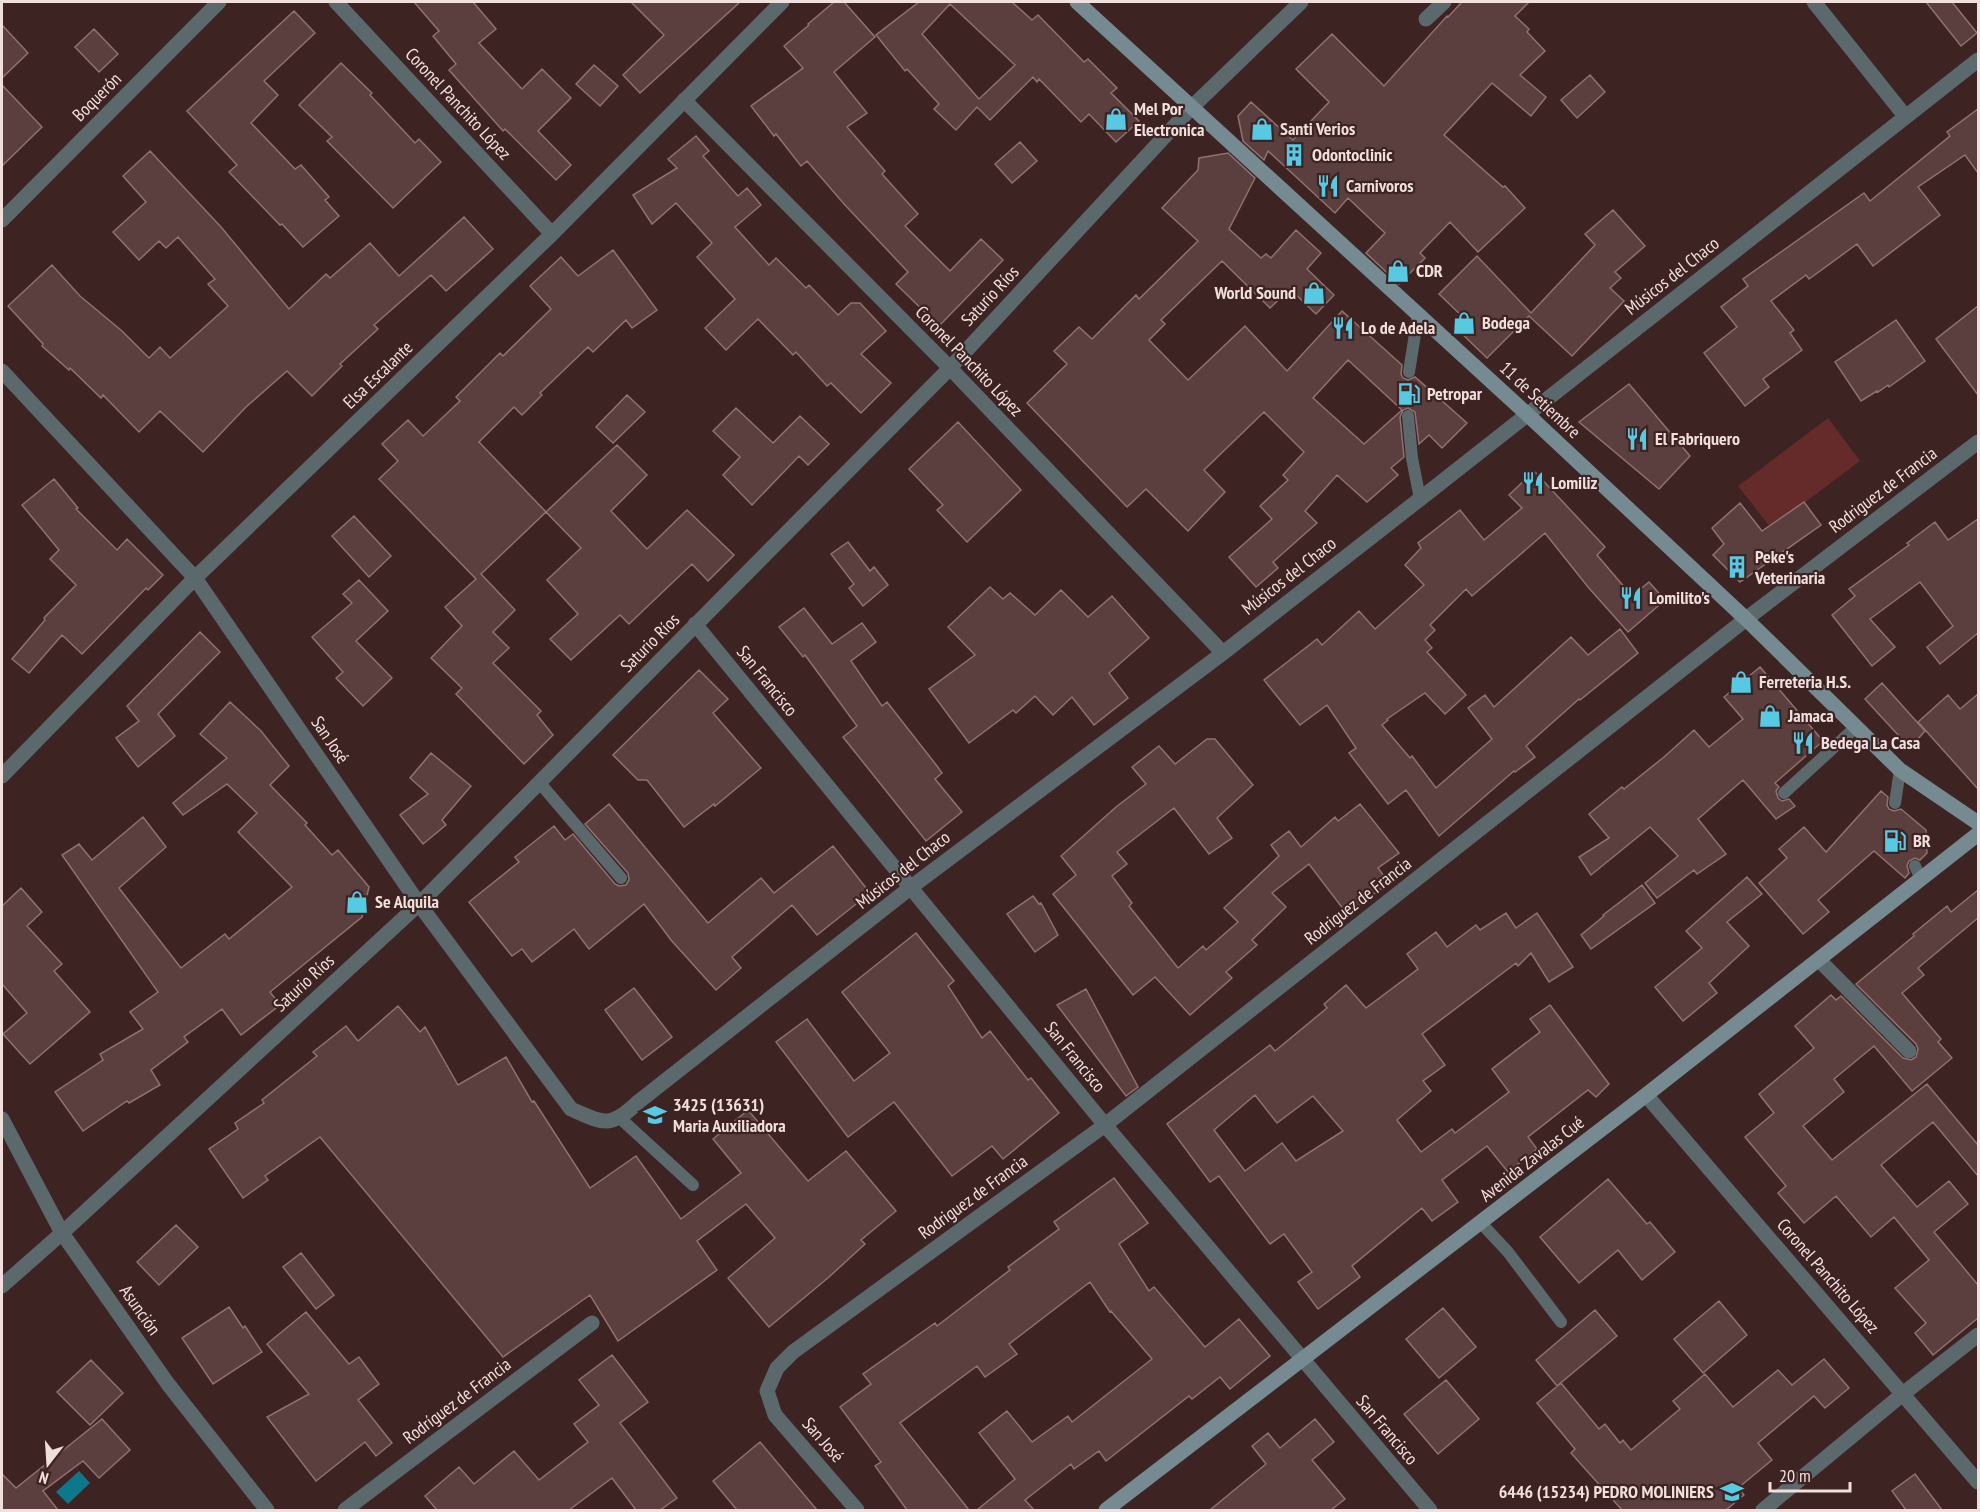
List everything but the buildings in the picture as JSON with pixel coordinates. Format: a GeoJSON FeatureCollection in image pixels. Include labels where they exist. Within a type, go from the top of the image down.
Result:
{"type":"FeatureCollection","features":[{"type":"Feature","properties":{"kind":"main road","name":"11 de Setiembre"},"geometry":{"type":"LineString","coordinates":[[1077,2],[1528,415],[1746,619],[1900,770],[1978,823]]}},
{"type":"Feature","properties":{"kind":"main road","name":"Avenida Zavalas Cué"},"geometry":{"type":"LineString","coordinates":[[1106,1510],[1819,960],[1918,873],[1978,834]]}},
{"type":"Feature","properties":{"kind":"street","name":"Boquerón"},"geometry":{"type":"LineString","coordinates":[[2,220],[219,2]]}},
{"type":"Feature","properties":{"kind":"street","name":"Coronel Panchito López"},"geometry":{"type":"LineString","coordinates":[[336,2],[552,234]]}},
{"type":"Feature","properties":{"kind":"street","name":"Elsa Escalante"},"geometry":{"type":"LineString","coordinates":[[2,776],[195,578],[552,234],[782,2]]}},
{"type":"Feature","properties":{"kind":"street","name":"Saturio Ríos"},"geometry":{"type":"LineString","coordinates":[[2,1286],[419,904],[950,368],[1191,108],[1301,2]]}},
{"type":"Feature","properties":{"kind":"street"},"geometry":{"type":"LineString","coordinates":[[1426,19],[1444,2]]}},
{"type":"Feature","properties":{"kind":"street"},"geometry":{"type":"LineString","coordinates":[[1814,2],[1905,116]]}},
{"type":"Feature","properties":{"kind":"street","name":"Músicos del Chaco"},"geometry":{"type":"LineString","coordinates":[[621,1119],[637,1103],[910,888],[1223,653],[1978,60]]}},
{"type":"Feature","properties":{"kind":"street","name":"Coronel Panchito López"},"geometry":{"type":"LineString","coordinates":[[684,100],[950,368],[1223,653]]}},
{"type":"Feature","properties":{"kind":"street","name":"San José"},"geometry":{"type":"LineString","coordinates":[[2,371],[195,578],[419,904],[571,1109],[604,1122],[621,1119]]}},
{"type":"Feature","properties":{"kind":"street","name":"Rodriguez de Francia"},"geometry":{"type":"LineString","coordinates":[[766,1391],[777,1368],[793,1352],[1106,1125],[1746,619],[1978,442]]}},
{"type":"Feature","properties":{"kind":"street","name":"San Francisco"},"geometry":{"type":"LineString","coordinates":[[695,624],[1106,1125],[1430,1510]]}},
{"type":"Feature","properties":{"kind":"street"},"geometry":{"type":"LineString","coordinates":[[1819,960],[1909,1051]]}},
{"type":"Feature","properties":{"kind":"street","name":"Coronel Panchito López"},"geometry":{"type":"LineString","coordinates":[[1646,1095],[1978,1482]]}},
{"type":"Feature","properties":{"kind":"street","name":"Asunción"},"geometry":{"type":"LineString","coordinates":[[2,1119],[62,1233],[168,1384],[267,1510]]}},
{"type":"Feature","properties":{"kind":"street","name":"Rodríguez de Francia"},"geometry":{"type":"LineString","coordinates":[[345,1510],[592,1323]]}},
{"type":"Feature","properties":{"kind":"street"},"geometry":{"type":"LineString","coordinates":[[1763,1510],[1978,1335]]}},
{"type":"Feature","properties":{"kind":"street","name":"San José"},"geometry":{"type":"LineString","coordinates":[[766,1391],[775,1415],[857,1510]]}},
{"type":"Feature","properties":{"kind":"lane"},"geometry":{"type":"LineString","coordinates":[[1409,372],[1418,315]]}},
{"type":"Feature","properties":{"kind":"lane"},"geometry":{"type":"LineString","coordinates":[[1408,416],[1412,458],[1420,500]]}},
{"type":"Feature","properties":{"kind":"lane"},"geometry":{"type":"LineString","coordinates":[[1784,793],[1856,727]]}},
{"type":"Feature","properties":{"kind":"lane"},"geometry":{"type":"LineString","coordinates":[[1895,803],[1900,770]]}},
{"type":"Feature","properties":{"kind":"lane"},"geometry":{"type":"LineString","coordinates":[[539,782],[621,878]]}},
{"type":"Feature","properties":{"kind":"lane"},"geometry":{"type":"LineString","coordinates":[[621,1119],[693,1185]]}},
{"type":"Feature","properties":{"kind":"lane"},"geometry":{"type":"LineString","coordinates":[[1481,1222],[1508,1251],[1561,1322]]}},
{"type":"Feature","properties":{"kind":"shaded area"},"geometry":{"type":"Polygon","coordinates":[[[1828,418],[1860,461],[1771,528],[1738,486],[1828,418]]]}},
{"type":"Feature","properties":{"kind":"water"},"geometry":{"type":"Polygon","coordinates":[[[79,1471],[90,1483],[68,1504],[56,1492],[79,1471]]]}},
{"type":"Feature","properties":{"kind":"place","name":"Mel Por Electronica"},"geometry":{"type":"Point","coordinates":[1116,119]}},
{"type":"Feature","properties":{"kind":"place","name":"Santi Verios"},"geometry":{"type":"Point","coordinates":[1262,129]}},
{"type":"Feature","properties":{"kind":"place","name":"Odontoclinic"},"geometry":{"type":"Point","coordinates":[1294,155]}},
{"type":"Feature","properties":{"kind":"place","name":"Carnivoros"},"geometry":{"type":"Point","coordinates":[1328,186]}},
{"type":"Feature","properties":{"kind":"place","name":"CDR"},"geometry":{"type":"Point","coordinates":[1398,271]}},
{"type":"Feature","properties":{"kind":"place","name":"World Sound"},"geometry":{"type":"Point","coordinates":[1314,293]}},
{"type":"Feature","properties":{"kind":"place","name":"Bodega"},"geometry":{"type":"Point","coordinates":[1464,323]}},
{"type":"Feature","properties":{"kind":"place","name":"Lo de Adela"},"geometry":{"type":"Point","coordinates":[1343,328]}},
{"type":"Feature","properties":{"kind":"place","name":"Petropar"},"geometry":{"type":"Point","coordinates":[1409,394]}},
{"type":"Feature","properties":{"kind":"place","name":"El Fabriquero"},"geometry":{"type":"Point","coordinates":[1637,439]}},
{"type":"Feature","properties":{"kind":"place","name":"Lomiliz"},"geometry":{"type":"Point","coordinates":[1533,483]}},
{"type":"Feature","properties":{"kind":"place","name":"Peke's Veterinaria"},"geometry":{"type":"Point","coordinates":[1737,567]}},
{"type":"Feature","properties":{"kind":"place","name":"Lomilito's"},"geometry":{"type":"Point","coordinates":[1631,598]}},
{"type":"Feature","properties":{"kind":"place","name":"Ferreteria H.S."},"geometry":{"type":"Point","coordinates":[1741,682]}},
{"type":"Feature","properties":{"kind":"place","name":"Jamaca"},"geometry":{"type":"Point","coordinates":[1770,716]}},
{"type":"Feature","properties":{"kind":"place","name":"Bedega La Casa"},"geometry":{"type":"Point","coordinates":[1803,743]}},
{"type":"Feature","properties":{"kind":"place","name":"BR"},"geometry":{"type":"Point","coordinates":[1895,841]}},
{"type":"Feature","properties":{"kind":"place","name":"Se Alquila"},"geometry":{"type":"Point","coordinates":[357,902]}},
{"type":"Feature","properties":{"kind":"place","name":"3425 (13631) Maria Auxiliadora"},"geometry":{"type":"Point","coordinates":[655,1115]}},
{"type":"Feature","properties":{"kind":"place","name":"6446 (15234) PEDRO MOLINIERS"},"geometry":{"type":"Point","coordinates":[1732,1492]}}]}
